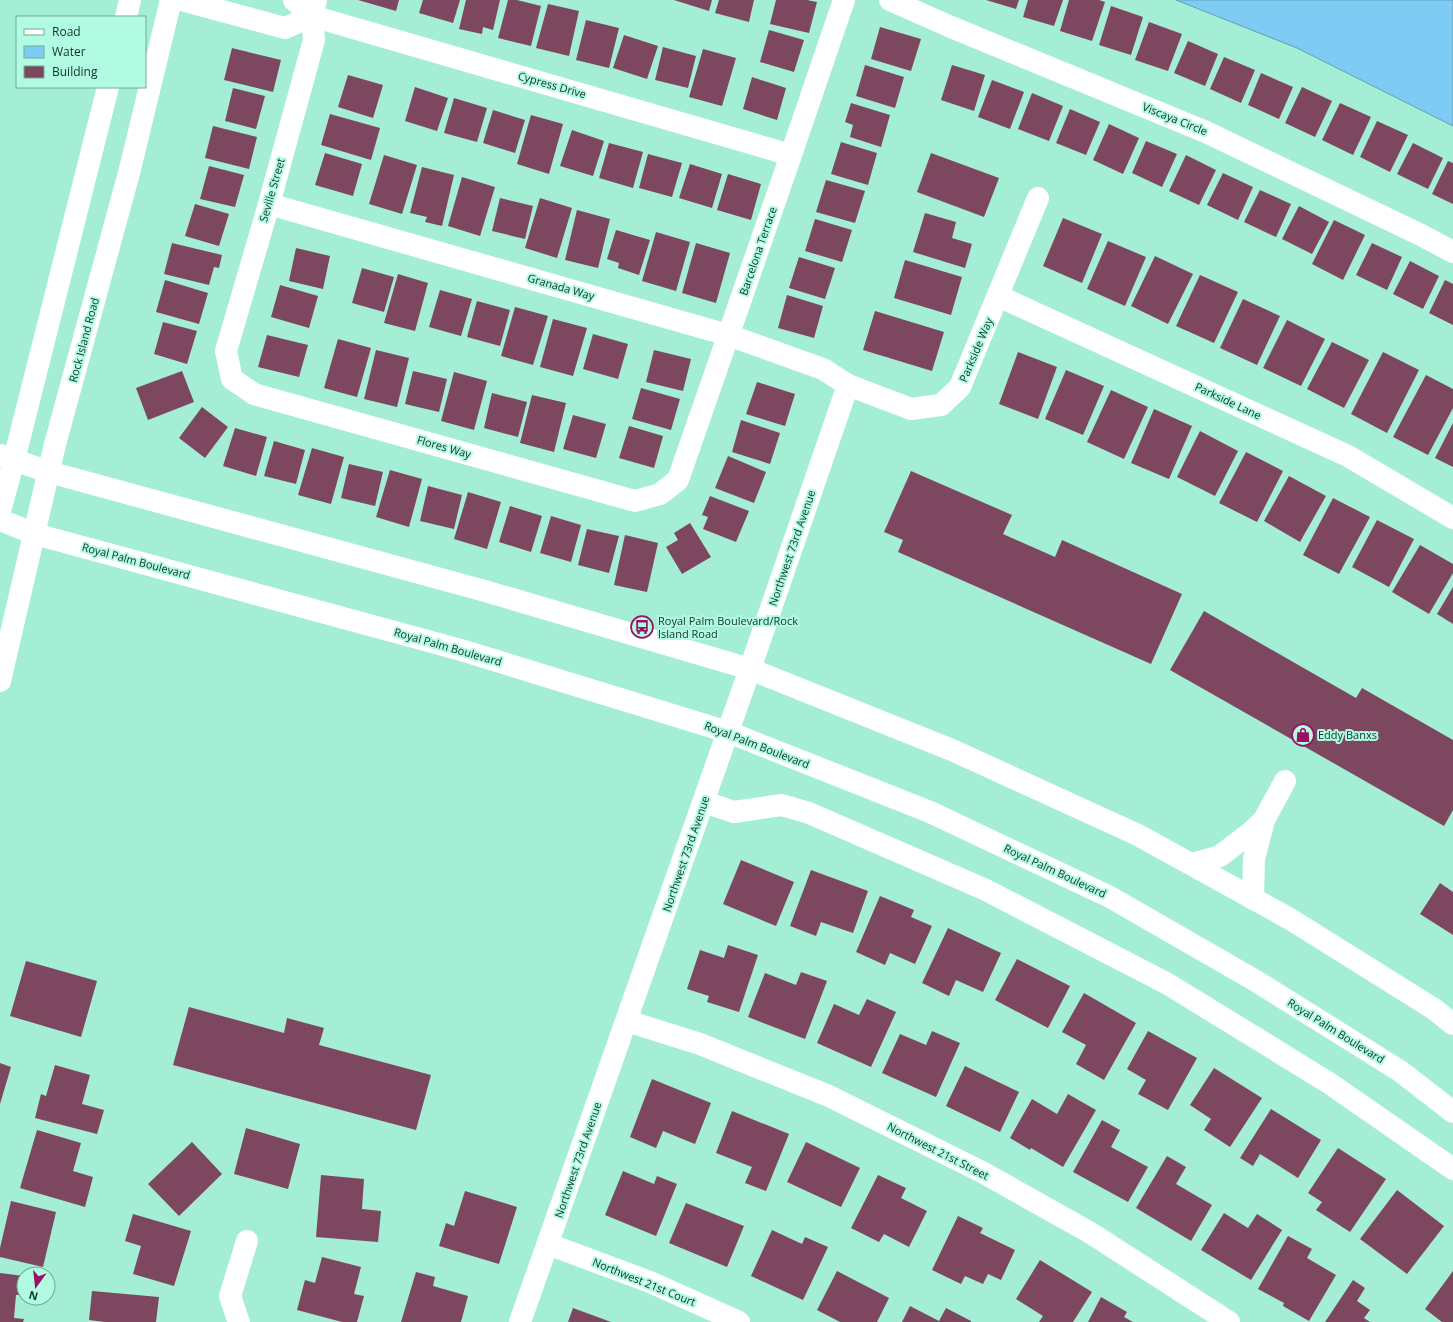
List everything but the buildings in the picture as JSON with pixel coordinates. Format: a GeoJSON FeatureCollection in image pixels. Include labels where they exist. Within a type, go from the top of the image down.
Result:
{"type":"FeatureCollection","features":[{"type":"Feature","properties":{"kind":"street"},"geometry":{"type":"LineString","coordinates":[[126,16],[130,0]]}},
{"type":"Feature","properties":{"kind":"street","name":"Rock Island Road"},"geometry":{"type":"LineString","coordinates":[[0,681],[49,472],[129,173],[172,0]]}},
{"type":"Feature","properties":{"kind":"street"},"geometry":{"type":"LineString","coordinates":[[181,0],[285,28],[314,8]]}},
{"type":"Feature","properties":{"kind":"street","name":"Cypress Drive"},"geometry":{"type":"LineString","coordinates":[[294,0],[314,8],[791,155]]}},
{"type":"Feature","properties":{"kind":"street","name":"Barcelona Terrace"},"geometry":{"type":"LineString","coordinates":[[660,494],[678,480],[844,0]]}},
{"type":"Feature","properties":{"kind":"street","name":"Viscaya Circle"},"geometry":{"type":"LineString","coordinates":[[890,0],[951,27],[1206,132],[1414,231],[1453,252]]}},
{"type":"Feature","properties":{"kind":"street","name":"Seville Street"},"geometry":{"type":"LineString","coordinates":[[232,379],[226,351],[269,204],[314,40],[314,8]]}},
{"type":"Feature","properties":{"kind":"street"},"geometry":{"type":"LineString","coordinates":[[0,511],[7,458],[108,88]]}},
{"type":"Feature","properties":{"kind":"street","name":"Parkside Way"},"geometry":{"type":"LineString","coordinates":[[848,385],[911,409],[941,405],[960,387],[1038,198]]}},
{"type":"Feature","properties":{"kind":"street","name":"Granada Way"},"geometry":{"type":"LineString","coordinates":[[269,204],[728,335],[822,369],[848,385]]}},
{"type":"Feature","properties":{"kind":"street","name":"Parkside Lane"},"geometry":{"type":"LineString","coordinates":[[998,296],[1348,456],[1453,518]]}},
{"type":"Feature","properties":{"kind":"street","name":"Flores Way"},"geometry":{"type":"LineString","coordinates":[[232,379],[254,394],[635,501],[660,494]]}},
{"type":"Feature","properties":{"kind":"street","name":"Northwest 73rd Avenue"},"geometry":{"type":"LineString","coordinates":[[520,1322],[704,802],[848,385]]}},
{"type":"Feature","properties":{"kind":"street"},"geometry":{"type":"LineString","coordinates":[[7,458],[49,472],[485,591],[750,670],[952,750],[1138,835],[1290,919],[1434,1009],[1453,1024]]}},
{"type":"Feature","properties":{"kind":"street","name":"Royal Palm Boulevard"},"geometry":{"type":"LineString","coordinates":[[0,520],[35,534],[461,650],[728,732],[930,812],[1110,897],[1256,981],[1394,1067],[1453,1112]]}},
{"type":"Feature","properties":{"kind":"street"},"geometry":{"type":"LineString","coordinates":[[1253,899],[1254,858],[1264,820],[1285,781]]}},
{"type":"Feature","properties":{"kind":"street"},"geometry":{"type":"LineString","coordinates":[[704,802],[734,812],[782,805],[809,813],[986,890],[1168,984],[1329,1083],[1453,1169]]}},
{"type":"Feature","properties":{"kind":"street"},"geometry":{"type":"LineString","coordinates":[[1192,864],[1220,856],[1264,820]]}},
{"type":"Feature","properties":{"kind":"street","name":"Northwest 21st Street"},"geometry":{"type":"LineString","coordinates":[[627,1021],[700,1044],[828,1096],[982,1172],[1089,1232],[1229,1322]]}},
{"type":"Feature","properties":{"kind":"street"},"geometry":{"type":"LineString","coordinates":[[238,1321],[230,1296],[246,1241]]}},
{"type":"Feature","properties":{"kind":"street","name":"Northwest 21st Court"},"geometry":{"type":"LineString","coordinates":[[548,1244],[650,1282],[739,1322]]}},
{"type":"Feature","properties":{"kind":"water"},"geometry":{"type":"Polygon","coordinates":[[[1176,0],[1453,0],[1453,126],[1297,48],[1176,0]]]}},
{"type":"Feature","properties":{"kind":"place","name":"Royal Palm Boulevard/Rock Island Road"},"geometry":{"type":"Point","coordinates":[642,627]}},
{"type":"Feature","properties":{"kind":"place","name":"Eddy Banxs"},"geometry":{"type":"Point","coordinates":[1303,735]}}]}
